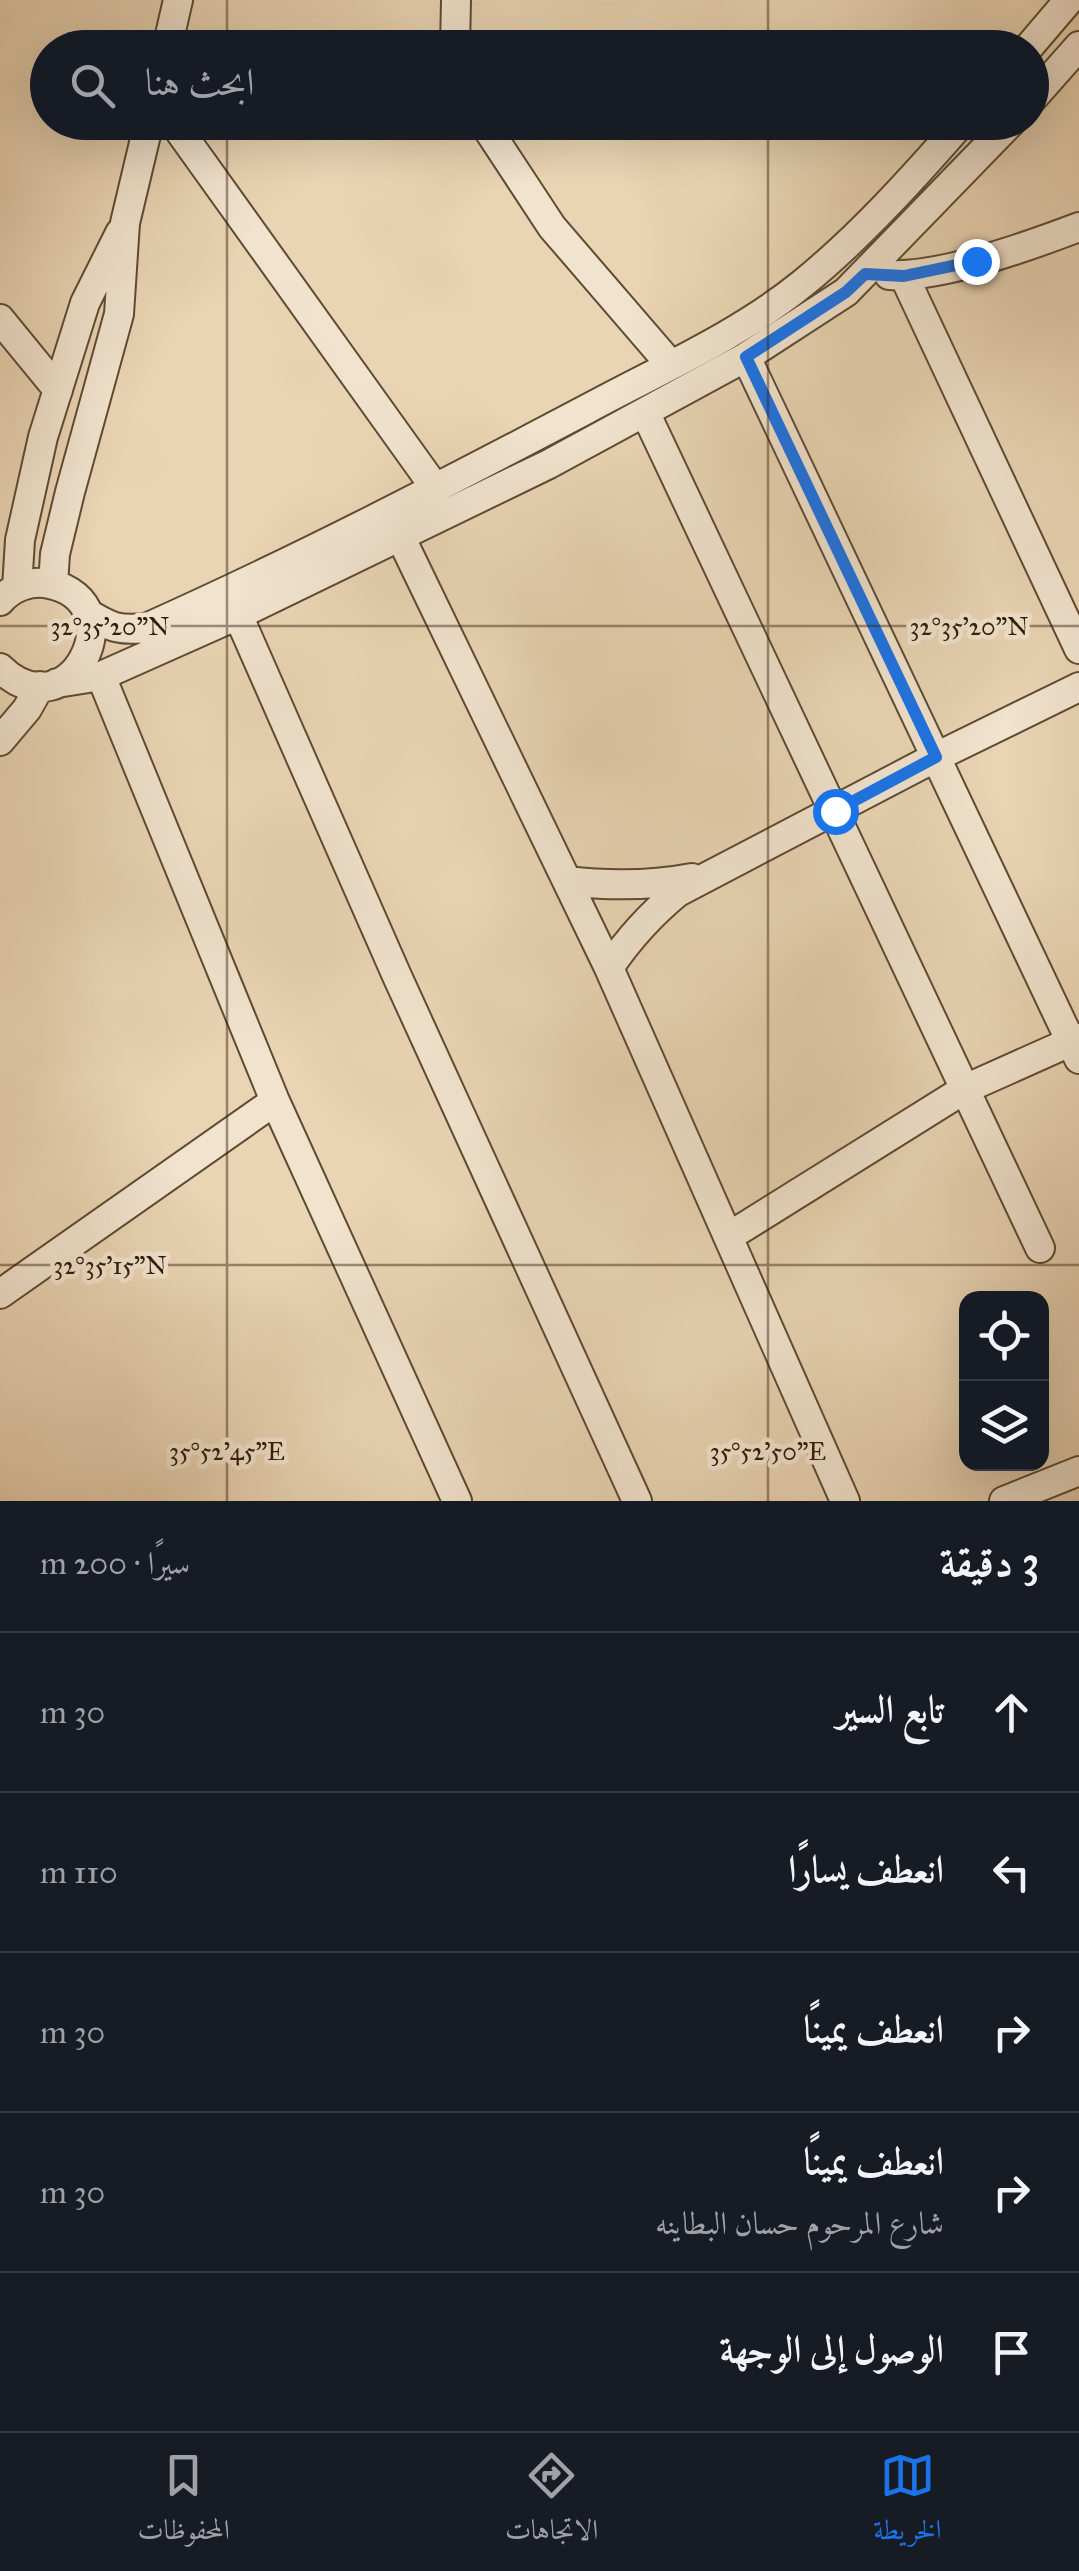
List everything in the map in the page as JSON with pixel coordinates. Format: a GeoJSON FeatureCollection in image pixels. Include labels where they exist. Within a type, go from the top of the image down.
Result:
{"type":"FeatureCollection","features":[{"type":"Feature","properties":{"kind":"street"},"geometry":{"type":"LineString","coordinates":[[170,30],[178,0]]}},
{"type":"Feature","properties":{"kind":"street"},"geometry":{"type":"LineString","coordinates":[[455,30],[456,0]]}},
{"type":"Feature","properties":{"kind":"street"},"geometry":{"type":"LineString","coordinates":[[1043,30],[1069,0]]}},
{"type":"Feature","properties":{"kind":"street"},"geometry":{"type":"LineString","coordinates":[[1049,80],[1079,46]]}},
{"type":"Feature","properties":{"kind":"street"},"geometry":{"type":"LineString","coordinates":[[53,584],[70,492],[119,314],[126,223],[145,140]]}},
{"type":"Feature","properties":{"kind":"street"},"geometry":{"type":"LineString","coordinates":[[187,140],[436,489]]}},
{"type":"Feature","properties":{"kind":"street"},"geometry":{"type":"LineString","coordinates":[[495,140],[552,227],[670,364]]}},
{"type":"Feature","properties":{"kind":"street"},"geometry":{"type":"LineString","coordinates":[[5,594],[40,582],[53,584],[73,595],[87,613],[112,628],[126,630],[146,628],[260,577],[436,489],[743,325],[830,260],[945,140]]}},
{"type":"Feature","properties":{"kind":"street"},"geometry":{"type":"LineString","coordinates":[[0,668],[13,680],[48,685],[101,676],[238,615],[549,464],[746,357],[846,292],[994,140]]}},
{"type":"Feature","properties":{"kind":"street"},"geometry":{"type":"LineString","coordinates":[[5,594],[43,437],[85,303],[126,223]]}},
{"type":"Feature","properties":{"kind":"street"},"geometry":{"type":"LineString","coordinates":[[830,260],[865,274],[904,276],[1076,236]]}},
{"type":"Feature","properties":{"kind":"street"},"geometry":{"type":"LineString","coordinates":[[904,276],[1079,649]]}},
{"type":"Feature","properties":{"kind":"street"},"geometry":{"type":"LineString","coordinates":[[0,319],[58,390]]}},
{"type":"Feature","properties":{"kind":"street"},"geometry":{"type":"LineString","coordinates":[[728,1237],[964,1090],[1076,1046],[746,357]]}},
{"type":"Feature","properties":{"kind":"street"},"geometry":{"type":"LineString","coordinates":[[645,412],[1040,1248]]}},
{"type":"Feature","properties":{"kind":"street"},"geometry":{"type":"LineString","coordinates":[[400,536],[609,968],[845,1501]]}},
{"type":"Feature","properties":{"kind":"street"},"geometry":{"type":"LineString","coordinates":[[0,740],[48,685],[76,672],[87,655],[92,634],[87,613]]}},
{"type":"Feature","properties":{"kind":"street"},"geometry":{"type":"LineString","coordinates":[[238,615],[637,1501]]}},
{"type":"Feature","properties":{"kind":"street"},"geometry":{"type":"LineString","coordinates":[[101,676],[275,1102],[457,1501]]}},
{"type":"Feature","properties":{"kind":"street"},"geometry":{"type":"LineString","coordinates":[[609,968],[651,914],[708,874],[1079,686]]}},
{"type":"Feature","properties":{"kind":"street"},"geometry":{"type":"LineString","coordinates":[[567,880],[638,885],[708,874]]}},
{"type":"Feature","properties":{"kind":"street"},"geometry":{"type":"LineString","coordinates":[[0,1294],[275,1102]]}},
{"type":"Feature","properties":{"kind":"street"},"geometry":{"type":"LineString","coordinates":[[1004,1501],[1079,1471]]}},
{"type":"Feature","properties":{"kind":"route"},"geometry":{"type":"LineString","coordinates":[[835,811],[936,757],[746,357],[846,292],[865,274],[904,276],[976,261]]}}]}
